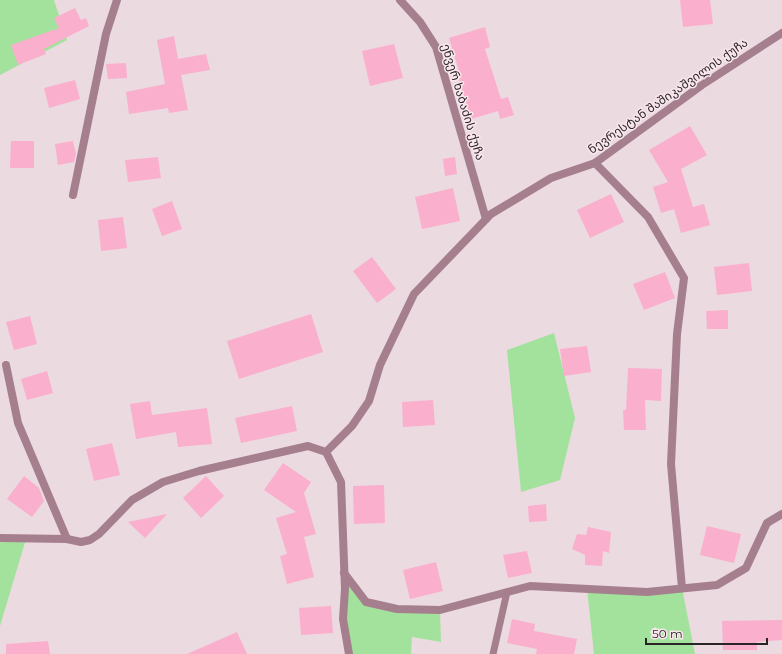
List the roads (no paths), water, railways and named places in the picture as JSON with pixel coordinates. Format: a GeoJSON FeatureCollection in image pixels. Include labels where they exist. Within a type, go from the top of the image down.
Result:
{"type":"FeatureCollection","features":[{"type":"Feature","properties":{"kind":"street"},"geometry":{"type":"LineString","coordinates":[[73,195],[106,34],[117,0]]}},
{"type":"Feature","properties":{"kind":"street","name":"ენვერ ხაბაძის ქუჩა"},"geometry":{"type":"LineString","coordinates":[[400,0],[420,22],[436,47],[486,219]]}},
{"type":"Feature","properties":{"kind":"street","name":"ნევრესტან შაშიკაშვილის ქუჩა"},"geometry":{"type":"LineString","coordinates":[[326,452],[352,426],[369,402],[380,365],[414,294],[491,214],[551,178],[596,163],[702,85],[782,33]]}},
{"type":"Feature","properties":{"kind":"street"},"geometry":{"type":"LineString","coordinates":[[596,163],[648,217],[684,278],[677,334],[671,464],[682,588]]}},
{"type":"Feature","properties":{"kind":"street"},"geometry":{"type":"LineString","coordinates":[[6,365],[18,423],[67,539]]}},
{"type":"Feature","properties":{"kind":"street"},"geometry":{"type":"LineString","coordinates":[[0,538],[67,539],[81,542],[90,540],[99,534],[132,500],[162,482],[199,470],[308,446],[326,452],[341,482],[344,572],[343,619],[349,654]]}},
{"type":"Feature","properties":{"kind":"street"},"geometry":{"type":"LineString","coordinates":[[344,572],[366,602],[396,609],[440,610],[530,586],[647,592],[716,585],[746,568],[767,523],[782,514]]}},
{"type":"Feature","properties":{"kind":"lane"},"geometry":{"type":"LineString","coordinates":[[493,654],[507,592]]}}]}
